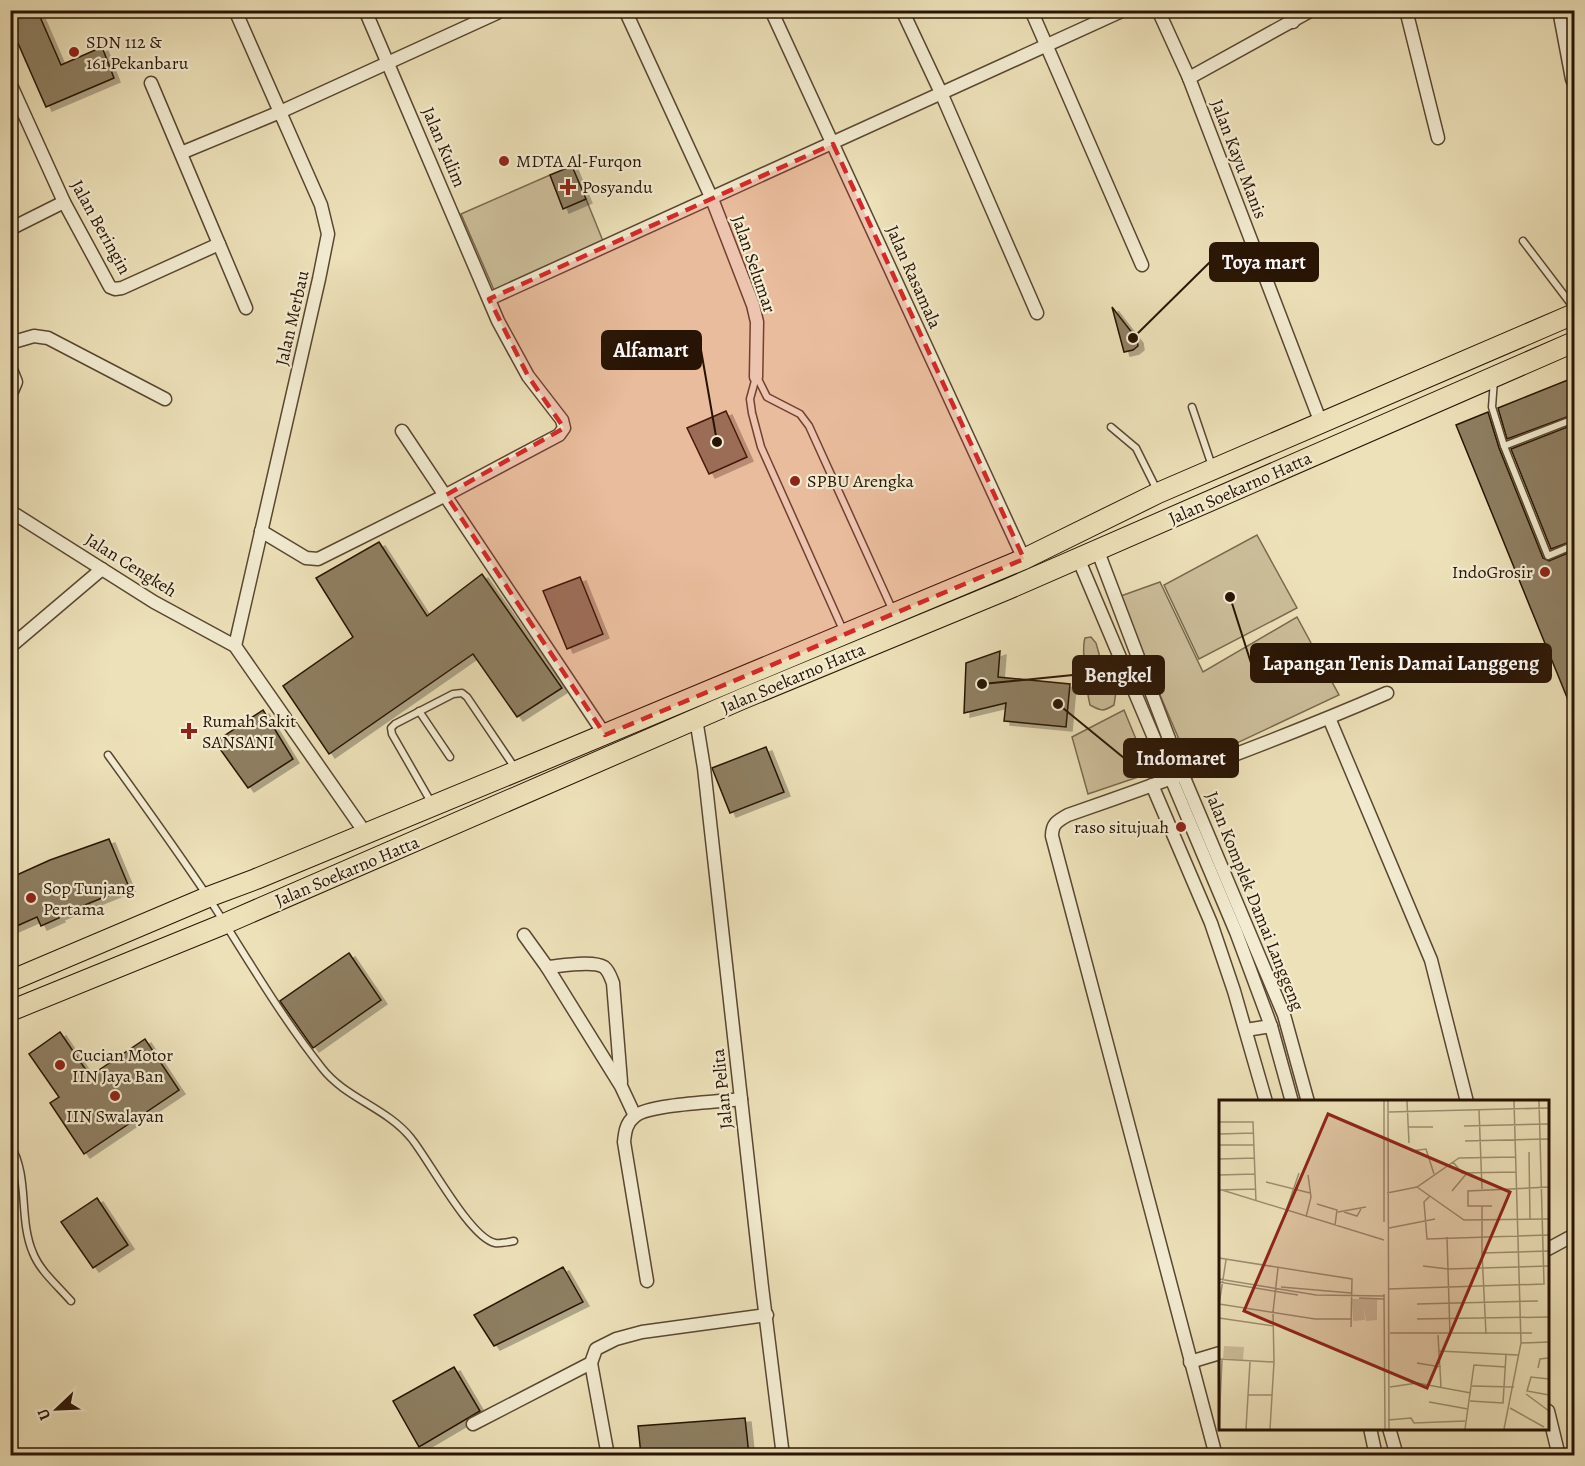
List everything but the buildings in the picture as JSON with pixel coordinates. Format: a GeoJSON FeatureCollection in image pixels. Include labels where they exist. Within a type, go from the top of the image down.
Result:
{"type":"FeatureCollection","features":[{"type":"Feature","properties":{"kind":"main road","name":"Jalan Soekarno Hatta"},"geometry":{"type":"LineString","coordinates":[[10,981],[207,897],[366,834],[1024,559],[1158,494],[1575,314]]}},
{"type":"Feature","properties":{"kind":"main road","name":"Jalan Soekarno Hatta"},"geometry":{"type":"LineString","coordinates":[[10,1011],[224,924],[696,719],[998,594],[1574,342]]}},
{"type":"Feature","properties":{"kind":"main road"},"geometry":{"type":"LineString","coordinates":[[256,879],[267,905]]}},
{"type":"Feature","properties":{"kind":"street","name":"Jalan Merbau"},"geometry":{"type":"LineString","coordinates":[[235,10],[321,205],[328,234],[235,646]]}},
{"type":"Feature","properties":{"kind":"street","name":"Jalan Kulim"},"geometry":{"type":"LineString","coordinates":[[365,10],[503,331],[528,376],[562,420],[564,428],[559,435],[446,495]]}},
{"type":"Feature","properties":{"kind":"street","name":"Jalan Selumar"},"geometry":{"type":"LineString","coordinates":[[625,10],[712,199],[753,305],[757,322],[756,377]]}},
{"type":"Feature","properties":{"kind":"street","name":"Jalan Rasamala"},"geometry":{"type":"LineString","coordinates":[[771,10],[1024,559]]}},
{"type":"Feature","properties":{"kind":"street"},"geometry":{"type":"LineString","coordinates":[[902,10],[942,94],[1037,313]]}},
{"type":"Feature","properties":{"kind":"street"},"geometry":{"type":"LineString","coordinates":[[1030,10],[1142,266]]}},
{"type":"Feature","properties":{"kind":"street"},"geometry":{"type":"LineString","coordinates":[[489,299],[1124,10]]}},
{"type":"Feature","properties":{"kind":"street","name":"Jalan Kayu Manis"},"geometry":{"type":"LineString","coordinates":[[1158,10],[1189,78],[1321,423]]}},
{"type":"Feature","properties":{"kind":"street"},"geometry":{"type":"LineString","coordinates":[[1189,78],[1291,16],[1312,10]]}},
{"type":"Feature","properties":{"kind":"street"},"geometry":{"type":"LineString","coordinates":[[1406,10],[1438,138]]}},
{"type":"Feature","properties":{"kind":"street"},"geometry":{"type":"LineString","coordinates":[[1559,10],[1572,79],[1575,84]]}},
{"type":"Feature","properties":{"kind":"street"},"geometry":{"type":"LineString","coordinates":[[181,153],[280,112],[498,11]]}},
{"type":"Feature","properties":{"kind":"street","name":"Jalan Beringin"},"geometry":{"type":"LineString","coordinates":[[10,83],[64,202],[110,287],[122,288],[219,244]]}},
{"type":"Feature","properties":{"kind":"street"},"geometry":{"type":"LineString","coordinates":[[152,83],[246,308]]}},
{"type":"Feature","properties":{"kind":"street"},"geometry":{"type":"LineString","coordinates":[[10,229],[64,202]]}},
{"type":"Feature","properties":{"kind":"street"},"geometry":{"type":"LineString","coordinates":[[10,343],[34,336],[48,338],[165,399]]}},
{"type":"Feature","properties":{"kind":"street"},"geometry":{"type":"LineString","coordinates":[[10,367],[16,382],[10,396]]}},
{"type":"Feature","properties":{"kind":"street"},"geometry":{"type":"LineString","coordinates":[[402,431],[605,735]]}},
{"type":"Feature","properties":{"kind":"street"},"geometry":{"type":"LineString","coordinates":[[261,531],[306,558],[318,559],[446,495]]}},
{"type":"Feature","properties":{"kind":"street","name":"Jalan Cengkeh"},"geometry":{"type":"LineString","coordinates":[[10,511],[154,602],[235,646]]}},
{"type":"Feature","properties":{"kind":"street","name":"Jalan Komplek Damai Langgeng"},"geometry":{"type":"LineString","coordinates":[[1097,549],[1177,775]]}},
{"type":"Feature","properties":{"kind":"street","name":"Jalan Komplek Damai Langgeng"},"geometry":{"type":"LineString","coordinates":[[1078,558],[1177,775],[1241,929],[1284,1015],[1308,1100]]}},
{"type":"Feature","properties":{"kind":"street"},"geometry":{"type":"LineString","coordinates":[[10,647],[102,569]]}},
{"type":"Feature","properties":{"kind":"street"},"geometry":{"type":"LineString","coordinates":[[235,646],[366,834]]}},
{"type":"Feature","properties":{"kind":"street"},"geometry":{"type":"LineString","coordinates":[[1216,1455],[1052,836],[1052,827],[1068,815],[1329,718],[1387,693]]}},
{"type":"Feature","properties":{"kind":"street"},"geometry":{"type":"LineString","coordinates":[[1329,718],[1431,960],[1467,1100]]}},
{"type":"Feature","properties":{"kind":"street","name":"Jalan Pelita"},"geometry":{"type":"LineString","coordinates":[[696,719],[704,768],[783,1455]]}},
{"type":"Feature","properties":{"kind":"street"},"geometry":{"type":"LineString","coordinates":[[1152,785],[1217,940],[1266,1100]]}},
{"type":"Feature","properties":{"kind":"street"},"geometry":{"type":"LineString","coordinates":[[1217,940],[1241,929]]}},
{"type":"Feature","properties":{"kind":"street","name":"Jalan Komplek Damai Langgeng"},"geometry":{"type":"LineString","coordinates":[[1241,929],[1292,1100]]}},
{"type":"Feature","properties":{"kind":"street"},"geometry":{"type":"LineString","coordinates":[[524,935],[547,967],[621,1086],[635,1116]]}},
{"type":"Feature","properties":{"kind":"street"},"geometry":{"type":"LineString","coordinates":[[547,967],[592,964],[603,967],[610,974],[613,984],[621,1086]]}},
{"type":"Feature","properties":{"kind":"street"},"geometry":{"type":"LineString","coordinates":[[1246,1030],[1271,1026]]}},
{"type":"Feature","properties":{"kind":"street"},"geometry":{"type":"LineString","coordinates":[[647,1281],[624,1142],[626,1128],[635,1116],[649,1110],[741,1099]]}},
{"type":"Feature","properties":{"kind":"street"},"geometry":{"type":"LineString","coordinates":[[1549,1248],[1575,1235]]}},
{"type":"Feature","properties":{"kind":"street"},"geometry":{"type":"LineString","coordinates":[[608,1455],[591,1363],[596,1349],[616,1339],[642,1332],[767,1316]]}},
{"type":"Feature","properties":{"kind":"street"},"geometry":{"type":"LineString","coordinates":[[1190,1362],[1219,1354]]}},
{"type":"Feature","properties":{"kind":"street"},"geometry":{"type":"LineString","coordinates":[[473,1424],[591,1363]]}},
{"type":"Feature","properties":{"kind":"street"},"geometry":{"type":"LineString","coordinates":[[1549,1415],[1559,1455]]}},
{"type":"Feature","properties":{"kind":"street"},"geometry":{"type":"LineString","coordinates":[[1370,1430],[1376,1455]]}},
{"type":"Feature","properties":{"kind":"street"},"geometry":{"type":"LineString","coordinates":[[1390,1430],[1397,1455]]}},
{"type":"Feature","properties":{"kind":"lane"},"geometry":{"type":"LineString","coordinates":[[1523,241],[1575,308]]}},
{"type":"Feature","properties":{"kind":"lane"},"geometry":{"type":"LineString","coordinates":[[1494,376],[1492,407],[1504,446],[1548,556],[1575,545]]}},
{"type":"Feature","properties":{"kind":"lane"},"geometry":{"type":"LineString","coordinates":[[756,377],[767,397],[800,414],[809,426],[894,614]]}},
{"type":"Feature","properties":{"kind":"lane"},"geometry":{"type":"LineString","coordinates":[[756,377],[750,399],[761,447],[845,634]]}},
{"type":"Feature","properties":{"kind":"lane"},"geometry":{"type":"LineString","coordinates":[[1192,407],[1214,470]]}},
{"type":"Feature","properties":{"kind":"lane"},"geometry":{"type":"LineString","coordinates":[[1504,446],[1575,419]]}},
{"type":"Feature","properties":{"kind":"lane"},"geometry":{"type":"LineString","coordinates":[[1111,427],[1136,448],[1158,494]]}},
{"type":"Feature","properties":{"kind":"lane"},"geometry":{"type":"LineString","coordinates":[[433,805],[392,734],[392,728],[395,724],[453,694],[462,693],[467,697],[517,771]]}},
{"type":"Feature","properties":{"kind":"lane"},"geometry":{"type":"LineString","coordinates":[[419,711],[450,757]]}},
{"type":"Feature","properties":{"kind":"lane"},"geometry":{"type":"LineString","coordinates":[[108,755],[323,1070],[353,1096],[388,1118],[410,1136],[468,1221],[482,1236],[496,1243],[513,1241]]}},
{"type":"Feature","properties":{"kind":"lane"},"geometry":{"type":"LineString","coordinates":[[10,1144],[17,1156],[21,1173],[27,1233],[32,1253],[39,1266],[71,1301]]}},
{"type":"Feature","properties":{"kind":"highlighted area"},"geometry":{"type":"Polygon","coordinates":[[[833,144],[1024,559],[605,735],[446,495],[564,428],[528,376],[489,299],[833,144]]]}},
{"type":"Feature","properties":{"kind":"shaded area"},"geometry":{"type":"Polygon","coordinates":[[[550,175],[563,208],[586,199],[603,241],[494,290],[461,214],[550,175]]]}},
{"type":"Feature","properties":{"kind":"shaded area"},"geometry":{"type":"Polygon","coordinates":[[[1257,535],[1297,608],[1199,659],[1164,585],[1257,535]]]}},
{"type":"Feature","properties":{"kind":"shaded area"},"geometry":{"type":"Polygon","coordinates":[[[1160,582],[1203,672],[1297,617],[1339,695],[1190,765],[1118,597],[1160,582]]]}},
{"type":"Feature","properties":{"kind":"shaded area"},"geometry":{"type":"Polygon","coordinates":[[[1091,637],[1096,643],[1105,675],[1116,692],[1114,705],[1104,710],[1090,705],[1084,644],[1085,638],[1091,637]]]}},
{"type":"Feature","properties":{"kind":"shaded area"},"geometry":{"type":"Polygon","coordinates":[[[1124,710],[1150,773],[1088,794],[1072,737],[1124,710]]]}},
{"type":"Feature","properties":{"kind":"place","name":"SDN 112 & 161 Pekanbaru"},"geometry":{"type":"Point","coordinates":[74,52]}},
{"type":"Feature","properties":{"kind":"place","name":"MDTA Al-Furqon"},"geometry":{"type":"Point","coordinates":[504,161]}},
{"type":"Feature","properties":{"kind":"place","name":"Posyandu"},"geometry":{"type":"Point","coordinates":[568,187]}},
{"type":"Feature","properties":{"kind":"place","name":"Toya mart"},"geometry":{"type":"Point","coordinates":[1133,338]}},
{"type":"Feature","properties":{"kind":"place","name":"Alfamart"},"geometry":{"type":"Point","coordinates":[717,442]}},
{"type":"Feature","properties":{"kind":"place","name":"SPBU Arengka"},"geometry":{"type":"Point","coordinates":[795,481]}},
{"type":"Feature","properties":{"kind":"place","name":"IndoGrosir"},"geometry":{"type":"Point","coordinates":[1545,572]}},
{"type":"Feature","properties":{"kind":"place","name":"Lapangan Tenis Damai Langgeng"},"geometry":{"type":"Point","coordinates":[1230,597]}},
{"type":"Feature","properties":{"kind":"place","name":"Bengkel"},"geometry":{"type":"Point","coordinates":[982,684]}},
{"type":"Feature","properties":{"kind":"place","name":"Indomaret"},"geometry":{"type":"Point","coordinates":[1058,704]}},
{"type":"Feature","properties":{"kind":"place","name":"Rumah Sakit SANSANI"},"geometry":{"type":"Point","coordinates":[189,731]}},
{"type":"Feature","properties":{"kind":"place","name":"raso situjuah"},"geometry":{"type":"Point","coordinates":[1181,827]}},
{"type":"Feature","properties":{"kind":"place","name":"Sop Tunjang Pertama"},"geometry":{"type":"Point","coordinates":[31,898]}},
{"type":"Feature","properties":{"kind":"place","name":"Cucian Motor IIN Jaya Ban"},"geometry":{"type":"Point","coordinates":[60,1065]}},
{"type":"Feature","properties":{"kind":"place","name":"IIN Swalayan"},"geometry":{"type":"Point","coordinates":[115,1096]}}]}
